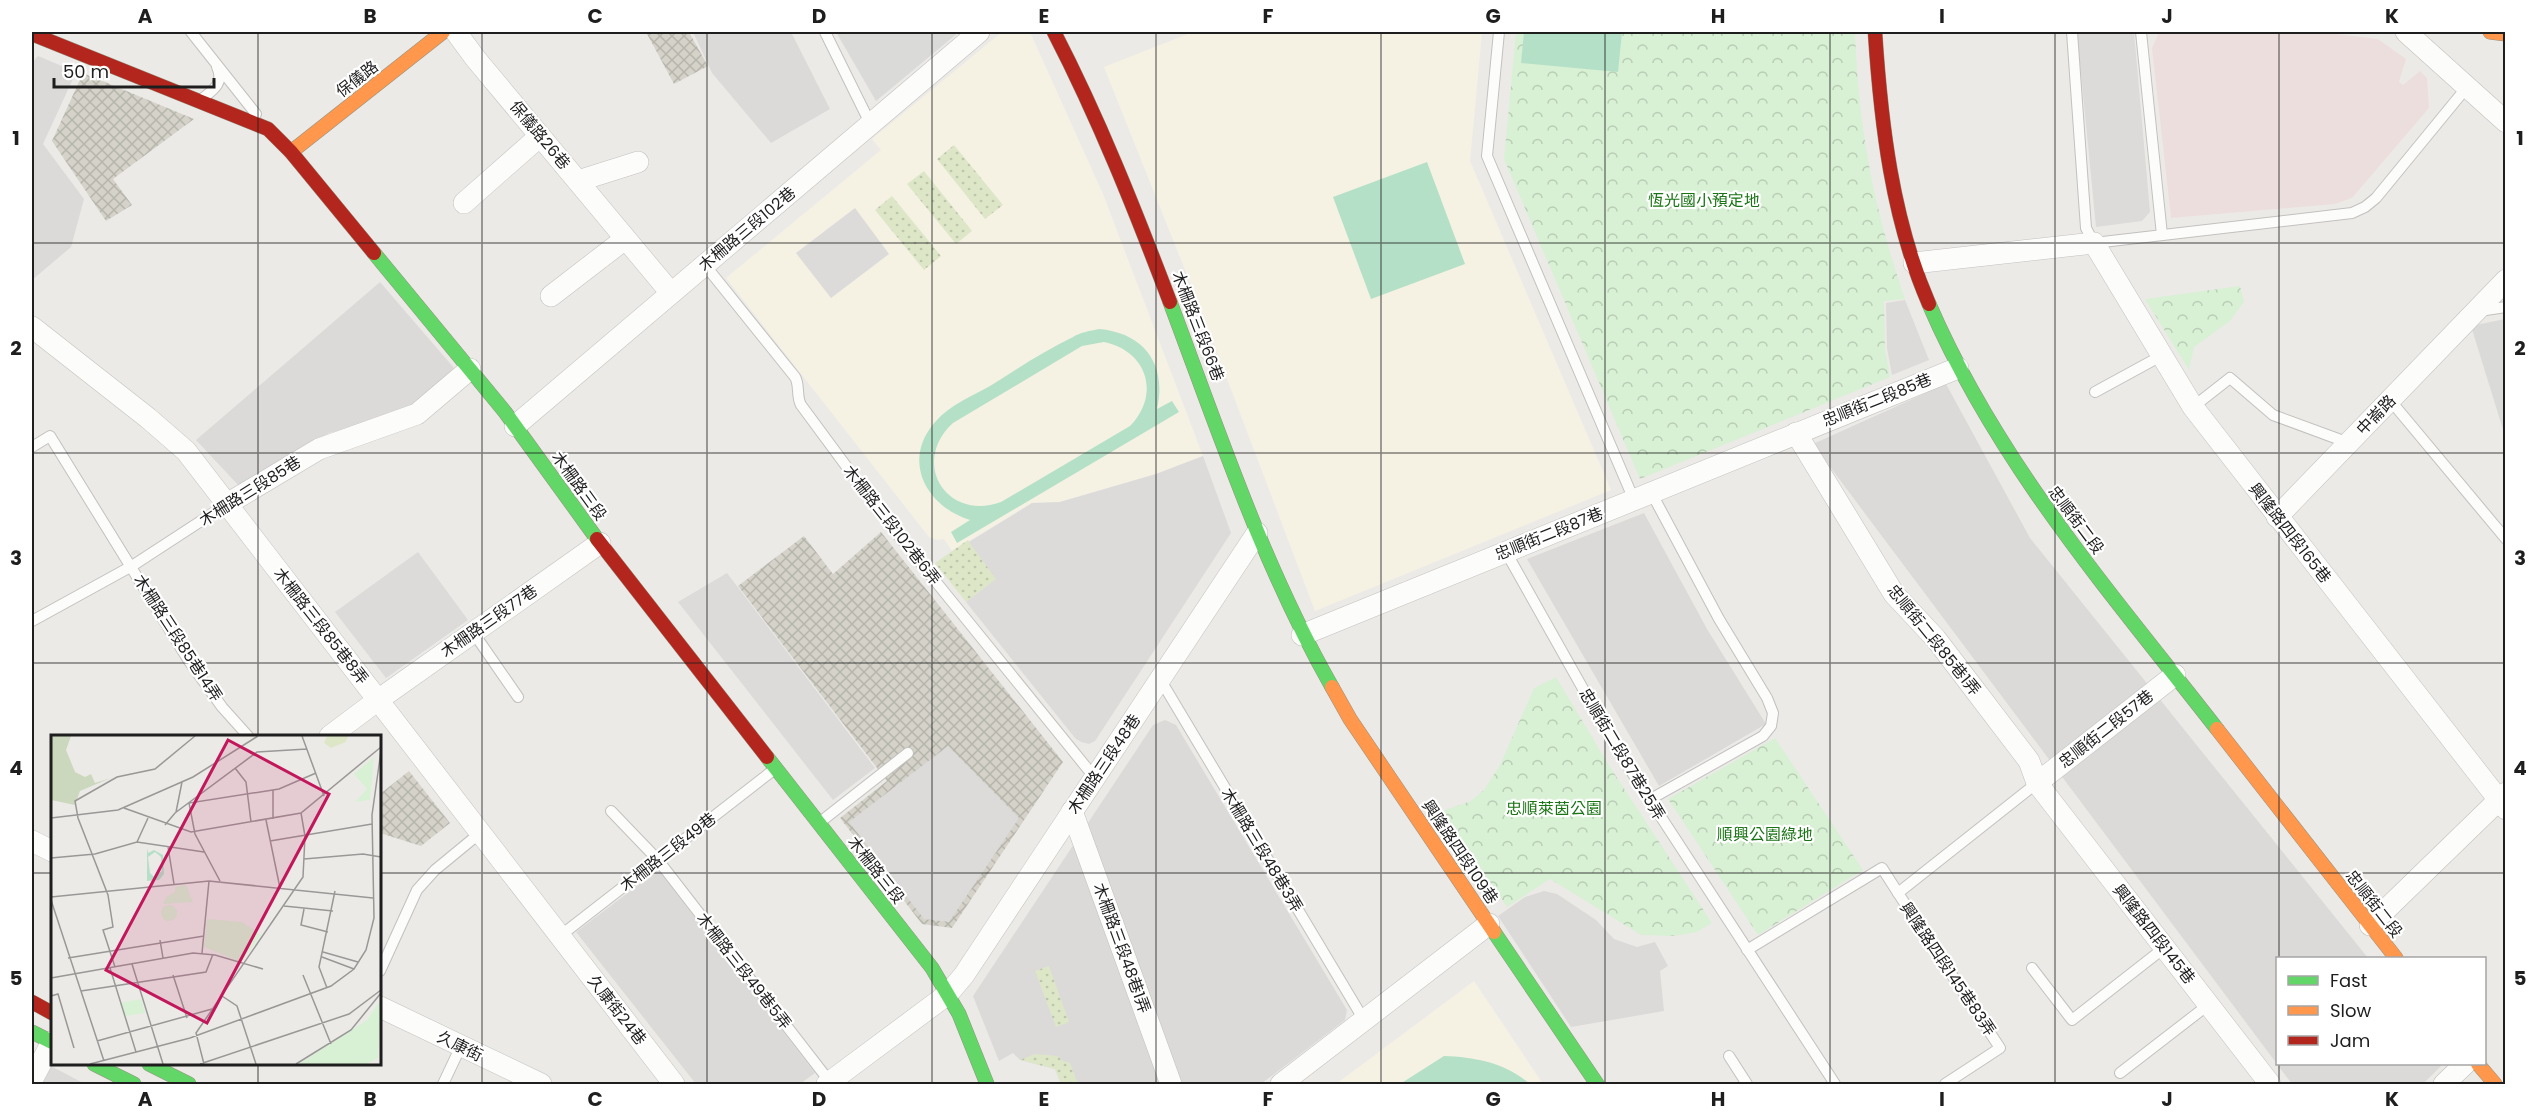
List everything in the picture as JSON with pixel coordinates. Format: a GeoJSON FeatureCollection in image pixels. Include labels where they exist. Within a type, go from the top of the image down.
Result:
{"type":"FeatureCollection","features":[{"type":"Feature","properties":{"kind":"street","name":"保儀路"},"geometry":{"type":"LineString","coordinates":[[291,152],[443,32]]}},
{"type":"Feature","properties":{"kind":"street","name":"保儀路26巷"},"geometry":{"type":"LineString","coordinates":[[456,32],[671,293]]}},
{"type":"Feature","properties":{"kind":"street","name":"木柵路三段102巷"},"geometry":{"type":"LineString","coordinates":[[515,426],[979,32]]}},
{"type":"Feature","properties":{"kind":"street","name":"木柵路三段66巷"},"geometry":{"type":"LineString","coordinates":[[1054,32],[1082,86],[1125,184],[1257,533],[1302,635]]}},
{"type":"Feature","properties":{"kind":"street","name":"忠順街二段"},"geometry":{"type":"LineString","coordinates":[[1875,32],[1886,145],[1914,263],[1926,298],[1958,368],[1999,441],[2046,510],[2395,957]]}},
{"type":"Feature","properties":{"kind":"street"},"geometry":{"type":"LineString","coordinates":[[2406,32],[2505,122]]}},
{"type":"Feature","properties":{"kind":"street"},"geometry":{"type":"LineString","coordinates":[[2490,32],[2505,34]]}},
{"type":"Feature","properties":{"kind":"street","name":"木柵路三段"},"geometry":{"type":"LineString","coordinates":[[33,38],[200,100],[268,129],[291,152],[515,426],[600,543],[932,968],[965,1028],[987,1084]]}},
{"type":"Feature","properties":{"kind":"street"},"geometry":{"type":"LineString","coordinates":[[464,203],[540,136]]}},
{"type":"Feature","properties":{"kind":"street"},"geometry":{"type":"LineString","coordinates":[[578,181],[638,162]]}},
{"type":"Feature","properties":{"kind":"street"},"geometry":{"type":"LineString","coordinates":[[551,296],[625,239]]}},
{"type":"Feature","properties":{"kind":"street"},"geometry":{"type":"LineString","coordinates":[[1914,263],[2094,243]]}},
{"type":"Feature","properties":{"kind":"street","name":"興隆路四段165巷"},"geometry":{"type":"LineString","coordinates":[[2094,243],[2193,407],[2277,517],[2503,801]]}},
{"type":"Feature","properties":{"kind":"street","name":"中崙路"},"geometry":{"type":"LineString","coordinates":[[2277,517],[2505,280]]}},
{"type":"Feature","properties":{"kind":"street","name":"木柵路三段85巷8弄"},"geometry":{"type":"LineString","coordinates":[[32,327],[148,418],[186,452],[378,700],[331,735]]}},
{"type":"Feature","properties":{"kind":"street","name":"忠順街二段85巷"},"geometry":{"type":"LineString","coordinates":[[1796,433],[1958,368]]}},
{"type":"Feature","properties":{"kind":"street","name":"木柵路三段85巷"},"geometry":{"type":"LineString","coordinates":[[227,504],[319,449],[417,414],[470,369]]}},
{"type":"Feature","properties":{"kind":"street","name":"忠順街二段87巷"},"geometry":{"type":"LineString","coordinates":[[1302,635],[1796,433]]}},
{"type":"Feature","properties":{"kind":"street","name":"忠順街二段85巷1弄"},"geometry":{"type":"LineString","coordinates":[[1796,433],[1894,594],[1936,639],[2029,761],[2037,783]]}},
{"type":"Feature","properties":{"kind":"street","name":"木柵路三段48巷"},"geometry":{"type":"LineString","coordinates":[[829,1083],[948,994],[964,975],[1257,533]]}},
{"type":"Feature","properties":{"kind":"street","name":"木柵路三段77巷"},"geometry":{"type":"LineString","coordinates":[[378,700],[600,543]]}},
{"type":"Feature","properties":{"kind":"street","name":"興隆路四段109巷"},"geometry":{"type":"LineString","coordinates":[[1302,635],[1350,719],[1597,1084]]}},
{"type":"Feature","properties":{"kind":"street","name":"忠順街二段57巷"},"geometry":{"type":"LineString","coordinates":[[2037,783],[2175,675]]}},
{"type":"Feature","properties":{"kind":"street","name":"久康街24巷"},"geometry":{"type":"LineString","coordinates":[[378,700],[674,1084]]}},
{"type":"Feature","properties":{"kind":"street","name":"興隆路四段145巷"},"geometry":{"type":"LineString","coordinates":[[2037,783],[2270,1084]]}},
{"type":"Feature","properties":{"kind":"street"},"geometry":{"type":"LineString","coordinates":[[2370,926],[2503,801]]}},
{"type":"Feature","properties":{"kind":"street","name":"木柵路三段48巷1弄"},"geometry":{"type":"LineString","coordinates":[[1072,812],[1171,1084]]}},
{"type":"Feature","properties":{"kind":"street"},"geometry":{"type":"LineString","coordinates":[[32,841],[51,850]]}},
{"type":"Feature","properties":{"kind":"street"},"geometry":{"type":"LineString","coordinates":[[1281,1084],[1489,924]]}},
{"type":"Feature","properties":{"kind":"street"},"geometry":{"type":"LineString","coordinates":[[32,1002],[51,1012]]}},
{"type":"Feature","properties":{"kind":"street","name":"久康街"},"geometry":{"type":"LineString","coordinates":[[381,1007],[541,1084]]}},
{"type":"Feature","properties":{"kind":"street"},"geometry":{"type":"LineString","coordinates":[[32,1032],[51,1042]]}},
{"type":"Feature","properties":{"kind":"street"},"geometry":{"type":"LineString","coordinates":[[32,1080],[51,1044]]}},
{"type":"Feature","properties":{"kind":"street"},"geometry":{"type":"LineString","coordinates":[[96,1065],[134,1084]]}},
{"type":"Feature","properties":{"kind":"street"},"geometry":{"type":"LineString","coordinates":[[151,1065],[189,1084]]}},
{"type":"Feature","properties":{"kind":"street"},"geometry":{"type":"LineString","coordinates":[[2444,1084],[2463,1065]]}},
{"type":"Feature","properties":{"kind":"street"},"geometry":{"type":"LineString","coordinates":[[2479,1065],[2494,1084]]}},
{"type":"Feature","properties":{"kind":"lane"},"geometry":{"type":"LineString","coordinates":[[191,32],[268,129]]}},
{"type":"Feature","properties":{"kind":"lane"},"geometry":{"type":"LineString","coordinates":[[825,32],[870,123]]}},
{"type":"Feature","properties":{"kind":"lane"},"geometry":{"type":"LineString","coordinates":[[1499,32],[1487,156],[1642,496],[1719,619],[1773,713],[1771,726],[1762,736],[1649,800]]}},
{"type":"Feature","properties":{"kind":"lane"},"geometry":{"type":"LineString","coordinates":[[2072,32],[2086,228],[2094,243],[2352,213],[2365,207],[2376,198],[2467,87]]}},
{"type":"Feature","properties":{"kind":"lane"},"geometry":{"type":"LineString","coordinates":[[2141,32],[2162,235]]}},
{"type":"Feature","properties":{"kind":"lane"},"geometry":{"type":"LineString","coordinates":[[200,100],[216,88],[219,81],[220,74],[215,61]]}},
{"type":"Feature","properties":{"kind":"lane","name":"木柵路三段102巷6弄"},"geometry":{"type":"LineString","coordinates":[[705,265],[795,377],[798,382],[797,394],[801,405],[889,524],[1095,778]]}},
{"type":"Feature","properties":{"kind":"lane"},"geometry":{"type":"LineString","coordinates":[[2475,312],[2505,307]]}},
{"type":"Feature","properties":{"kind":"lane"},"geometry":{"type":"LineString","coordinates":[[2095,392],[2161,356]]}},
{"type":"Feature","properties":{"kind":"lane"},"geometry":{"type":"LineString","coordinates":[[2193,407],[2230,378],[2273,415],[2349,443]]}},
{"type":"Feature","properties":{"kind":"lane"},"geometry":{"type":"LineString","coordinates":[[2390,400],[2505,539]]}},
{"type":"Feature","properties":{"kind":"lane","name":"木柵路三段85巷14弄"},"geometry":{"type":"LineString","coordinates":[[32,447],[50,436],[189,661],[222,707],[247,735]]}},
{"type":"Feature","properties":{"kind":"lane","name":"木柵路三段85巷"},"geometry":{"type":"LineString","coordinates":[[32,621],[132,566],[227,504]]}},
{"type":"Feature","properties":{"kind":"lane","name":"忠順街二段87巷25弄"},"geometry":{"type":"LineString","coordinates":[[1506,552],[1618,751],[1835,1084]]}},
{"type":"Feature","properties":{"kind":"lane"},"geometry":{"type":"LineString","coordinates":[[472,632],[518,698]]}},
{"type":"Feature","properties":{"kind":"lane","name":"木柵路三段48巷3弄"},"geometry":{"type":"LineString","coordinates":[[1160,679],[1364,1020]]}},
{"type":"Feature","properties":{"kind":"lane"},"geometry":{"type":"LineString","coordinates":[[819,823],[908,753]]}},
{"type":"Feature","properties":{"kind":"lane","name":"木柵路三段49巷"},"geometry":{"type":"LineString","coordinates":[[560,936],[776,768]]}},
{"type":"Feature","properties":{"kind":"lane","name":"興隆路四段145巷83弄"},"geometry":{"type":"LineString","coordinates":[[1945,1084],[2000,1048],[1898,893],[2037,783]]}},
{"type":"Feature","properties":{"kind":"lane","name":"木柵路三段49巷5弄"},"geometry":{"type":"LineString","coordinates":[[611,811],[658,860],[829,1083]]}},
{"type":"Feature","properties":{"kind":"lane"},"geometry":{"type":"LineString","coordinates":[[381,969],[417,890],[435,870],[480,833]]}},
{"type":"Feature","properties":{"kind":"lane"},"geometry":{"type":"LineString","coordinates":[[1747,950],[1882,868],[1898,893]]}},
{"type":"Feature","properties":{"kind":"lane"},"geometry":{"type":"LineString","coordinates":[[2032,968],[2072,1020],[2164,948]]}},
{"type":"Feature","properties":{"kind":"lane"},"geometry":{"type":"LineString","coordinates":[[2120,1073],[2208,1005]]}},
{"type":"Feature","properties":{"kind":"lane"},"geometry":{"type":"LineString","coordinates":[[443,1084],[461,1046]]}},
{"type":"Feature","properties":{"kind":"lane"},"geometry":{"type":"LineString","coordinates":[[1729,1056],[1747,1084]]}},
{"type":"Feature","properties":{"kind":"shaded area"},"geometry":{"type":"Polygon","coordinates":[[[646,32],[689,32],[708,66],[674,84],[646,32]]]}},
{"type":"Feature","properties":{"kind":"shaded area"},"geometry":{"type":"Polygon","coordinates":[[[693,32],[791,32],[830,109],[771,143],[712,73],[693,32]]]}},
{"type":"Feature","properties":{"kind":"shaded area"},"geometry":{"type":"Polygon","coordinates":[[[836,32],[959,32],[876,101],[836,32]]]}},
{"type":"Feature","properties":{"kind":"shaded area"},"geometry":{"type":"Polygon","coordinates":[[[1002,32],[1030,32],[1103,194],[1203,456],[1156,474],[1059,502],[1032,503],[952,551],[944,539],[937,540],[929,537],[726,278],[881,150],[872,139],[1002,32]]]}},
{"type":"Feature","properties":{"kind":"shaded area"},"geometry":{"type":"Polygon","coordinates":[[[1193,32],[1482,32],[1470,161],[1611,490],[1315,611],[1201,310],[1104,67],[1193,32]]]}},
{"type":"Feature","properties":{"kind":"shaded area"},"geometry":{"type":"Polygon","coordinates":[[[2077,32],[2134,32],[2150,212],[2142,221],[2096,227],[2077,32]]]}},
{"type":"Feature","properties":{"kind":"shaded area"},"geometry":{"type":"Polygon","coordinates":[[[2159,32],[2319,32],[2378,39],[2406,59],[2399,82],[2403,85],[2420,71],[2427,78],[2429,108],[2352,198],[2335,204],[2171,218],[2152,48],[2159,32]]]}},
{"type":"Feature","properties":{"kind":"shaded area"},"geometry":{"type":"Polygon","coordinates":[[[38,56],[76,72],[43,144],[84,199],[71,247],[32,280],[32,63],[38,56]]]}},
{"type":"Feature","properties":{"kind":"shaded area"},"geometry":{"type":"Polygon","coordinates":[[[83,73],[194,119],[113,179],[132,205],[106,221],[52,141],[83,73]]]}},
{"type":"Feature","properties":{"kind":"shaded area"},"geometry":{"type":"Polygon","coordinates":[[[855,208],[889,254],[831,298],[796,253],[855,208]]]}},
{"type":"Feature","properties":{"kind":"shaded area"},"geometry":{"type":"Polygon","coordinates":[[[380,282],[454,368],[407,413],[329,433],[240,487],[196,440],[380,282]]]}},
{"type":"Feature","properties":{"kind":"shaded area"},"geometry":{"type":"Polygon","coordinates":[[[1905,300],[1929,360],[1892,375],[1887,348],[1886,303],[1905,300]]]}},
{"type":"Feature","properties":{"kind":"shaded area"},"geometry":{"type":"Polygon","coordinates":[[[2505,319],[2505,436],[2471,326],[2505,319]]]}},
{"type":"Feature","properties":{"kind":"shaded area"},"geometry":{"type":"Polygon","coordinates":[[[1946,384],[2030,538],[2367,957],[2276,957],[2276,1063],[1813,444],[1946,384]]]}},
{"type":"Feature","properties":{"kind":"shaded area"},"geometry":{"type":"Polygon","coordinates":[[[1203,456],[1231,533],[1095,741],[1089,744],[1081,742],[1075,738],[966,602],[996,579],[969,542],[1032,503],[1060,502],[1156,474],[1203,456]]]}},
{"type":"Feature","properties":{"kind":"shaded area"},"geometry":{"type":"Polygon","coordinates":[[[1644,513],[1707,629],[1766,724],[1659,786],[1527,559],[1644,513]]]}},
{"type":"Feature","properties":{"kind":"shaded area"},"geometry":{"type":"Polygon","coordinates":[[[881,532],[1063,762],[952,928],[922,924],[840,818],[887,781],[738,586],[804,536],[833,574],[881,532]]]}},
{"type":"Feature","properties":{"kind":"shaded area"},"geometry":{"type":"Polygon","coordinates":[[[418,552],[468,620],[386,678],[335,612],[418,552]]]}},
{"type":"Feature","properties":{"kind":"shaded area"},"geometry":{"type":"Polygon","coordinates":[[[727,573],[875,768],[833,800],[678,602],[727,573]]]}},
{"type":"Feature","properties":{"kind":"shaded area"},"geometry":{"type":"Polygon","coordinates":[[[1165,720],[1176,725],[1347,1010],[1345,1020],[1261,1084],[1061,1084],[1055,1069],[1020,1060],[1013,1053],[999,1061],[973,996],[1153,725],[1165,720]]]}},
{"type":"Feature","properties":{"kind":"shaded area"},"geometry":{"type":"Polygon","coordinates":[[[948,746],[1019,818],[949,922],[924,919],[849,822],[948,746]]]}},
{"type":"Feature","properties":{"kind":"shaded area"},"geometry":{"type":"Polygon","coordinates":[[[409,771],[450,823],[421,846],[381,833],[381,793],[409,771]]]}},
{"type":"Feature","properties":{"kind":"shaded area"},"geometry":{"type":"Polygon","coordinates":[[[658,870],[815,1073],[800,1084],[696,1084],[576,932],[658,870]]]}},
{"type":"Feature","properties":{"kind":"shaded area"},"geometry":{"type":"Polygon","coordinates":[[[1544,891],[1557,894],[1596,920],[1614,939],[1637,947],[1655,942],[1668,966],[1660,971],[1664,1011],[1571,1027],[1498,916],[1525,897],[1544,891]]]}},
{"type":"Feature","properties":{"kind":"shaded area"},"geometry":{"type":"Polygon","coordinates":[[[1474,981],[1543,1084],[1336,1084],[1474,981]]]}},
{"type":"Feature","properties":{"kind":"shaded area"},"geometry":{"type":"Polygon","coordinates":[[[32,1056],[85,1084],[32,1084],[32,1056]]]}},
{"type":"Feature","properties":{"kind":"shaded area"},"geometry":{"type":"Polygon","coordinates":[[[2278,1065],[2442,1065],[2423,1084],[2292,1084],[2278,1065]]]}},
{"type":"Feature","properties":{"kind":"green space","name":"恆光國小預定地"},"geometry":{"type":"Polygon","coordinates":[[[1516,32],[1855,32],[1864,135],[1884,232],[1905,299],[1884,301],[1885,349],[1890,377],[1640,479],[1504,159],[1516,32]]]}},
{"type":"Feature","properties":{"kind":"green space"},"geometry":{"type":"Polygon","coordinates":[[[1524,32],[1622,32],[1618,72],[1521,63],[1524,32]]]}},
{"type":"Feature","properties":{"kind":"green space"},"geometry":{"type":"Polygon","coordinates":[[[954,145],[1003,205],[985,219],[937,159],[954,145]]]}},
{"type":"Feature","properties":{"kind":"green space"},"geometry":{"type":"Polygon","coordinates":[[[1427,162],[1465,264],[1371,299],[1333,197],[1427,162]]]}},
{"type":"Feature","properties":{"kind":"green space"},"geometry":{"type":"Polygon","coordinates":[[[924,171],[972,231],[956,244],[907,184],[924,171]]]}},
{"type":"Feature","properties":{"kind":"green space"},"geometry":{"type":"Polygon","coordinates":[[[892,196],[941,256],[924,270],[875,210],[892,196]]]}},
{"type":"Feature","properties":{"kind":"green space"},"geometry":{"type":"Polygon","coordinates":[[[2240,286],[2244,302],[2230,321],[2194,347],[2189,370],[2145,299],[2240,286]]]}},
{"type":"Feature","properties":{"kind":"green space"},"geometry":{"type":"Polygon","coordinates":[[[1099,329],[1129,337],[1140,344],[1155,365],[1159,379],[1157,409],[1172,401],[1179,412],[957,543],[951,532],[970,520],[941,504],[930,493],[923,480],[920,451],[926,436],[936,421],[954,406],[1062,342],[1079,334],[1099,329]],[[1104,342],[1082,346],[953,423],[940,438],[935,455],[935,470],[940,485],[950,496],[964,504],[981,506],[1001,502],[1130,426],[1140,414],[1147,388],[1145,375],[1139,364],[1131,354],[1104,342]]]}},
{"type":"Feature","properties":{"kind":"green space"},"geometry":{"type":"Polygon","coordinates":[[[968,540],[997,579],[966,602],[935,563],[968,540]]]}},
{"type":"Feature","properties":{"kind":"green space","name":"忠順萊茵公園"},"geometry":{"type":"Polygon","coordinates":[[[1556,677],[1610,767],[1712,923],[1697,932],[1674,936],[1641,935],[1550,879],[1507,907],[1442,811],[1471,801],[1484,790],[1500,765],[1534,688],[1556,677]]]}},
{"type":"Feature","properties":{"kind":"green space","name":"順興公園綠地"},"geometry":{"type":"Polygon","coordinates":[[[1775,738],[1863,870],[1758,935],[1668,799],[1775,738]]]}},
{"type":"Feature","properties":{"kind":"green space"},"geometry":{"type":"Polygon","coordinates":[[[1049,966],[1069,1022],[1056,1027],[1035,971],[1049,966]]]}},
{"type":"Feature","properties":{"kind":"green space"},"geometry":{"type":"Polygon","coordinates":[[[1035,1054],[1057,1056],[1070,1063],[1078,1084],[1061,1084],[1055,1069],[1020,1060],[1035,1054]]]}},
{"type":"Feature","properties":{"kind":"green space"},"geometry":{"type":"Polygon","coordinates":[[[1444,1056],[1490,1062],[1511,1071],[1530,1084],[1447,1082],[1400,1084],[1444,1056]]]}},
{"type":"Feature","properties":{"kind":"traffic: fast"},"geometry":{"type":"LineString","coordinates":[[374,253],[505,412],[597,539]]}},
{"type":"Feature","properties":{"kind":"traffic: fast"},"geometry":{"type":"LineString","coordinates":[[1170,302],[1263,546],[1284,594],[1332,687]]}},
{"type":"Feature","properties":{"kind":"traffic: fast"},"geometry":{"type":"LineString","coordinates":[[1929,304],[1957,363],[1988,419],[2022,473],[2097,577],[2217,729]]}},
{"type":"Feature","properties":{"kind":"traffic: fast"},"geometry":{"type":"LineString","coordinates":[[767,757],[932,968],[959,1014],[987,1084]]}},
{"type":"Feature","properties":{"kind":"traffic: fast"},"geometry":{"type":"LineString","coordinates":[[1494,932],[1597,1084]]}},
{"type":"Feature","properties":{"kind":"traffic: fast"},"geometry":{"type":"LineString","coordinates":[[32,1032],[51,1042]]}},
{"type":"Feature","properties":{"kind":"traffic: fast"},"geometry":{"type":"LineString","coordinates":[[96,1065],[134,1084]]}},
{"type":"Feature","properties":{"kind":"traffic: fast"},"geometry":{"type":"LineString","coordinates":[[151,1065],[189,1084]]}},
{"type":"Feature","properties":{"kind":"traffic: slow"},"geometry":{"type":"LineString","coordinates":[[291,152],[443,32]]}},
{"type":"Feature","properties":{"kind":"traffic: slow"},"geometry":{"type":"LineString","coordinates":[[2490,32],[2506,34]]}},
{"type":"Feature","properties":{"kind":"traffic: slow"},"geometry":{"type":"LineString","coordinates":[[1332,687],[1350,719],[1494,932]]}},
{"type":"Feature","properties":{"kind":"traffic: slow"},"geometry":{"type":"LineString","coordinates":[[2217,729],[2395,957]]}},
{"type":"Feature","properties":{"kind":"traffic: slow"},"geometry":{"type":"LineString","coordinates":[[2479,1065],[2495,1084]]}},
{"type":"Feature","properties":{"kind":"traffic: jam"},"geometry":{"type":"LineString","coordinates":[[1054,32],[1116,165],[1170,302]]}},
{"type":"Feature","properties":{"kind":"traffic: jam"},"geometry":{"type":"LineString","coordinates":[[1875,32],[1890,171],[1906,239],[1929,304]]}},
{"type":"Feature","properties":{"kind":"traffic: jam"},"geometry":{"type":"LineString","coordinates":[[32,34],[268,129],[291,152],[374,253]]}},
{"type":"Feature","properties":{"kind":"traffic: jam"},"geometry":{"type":"LineString","coordinates":[[597,539],[767,757]]}},
{"type":"Feature","properties":{"kind":"traffic: jam"},"geometry":{"type":"LineString","coordinates":[[32,1002],[51,1012]]}}]}
